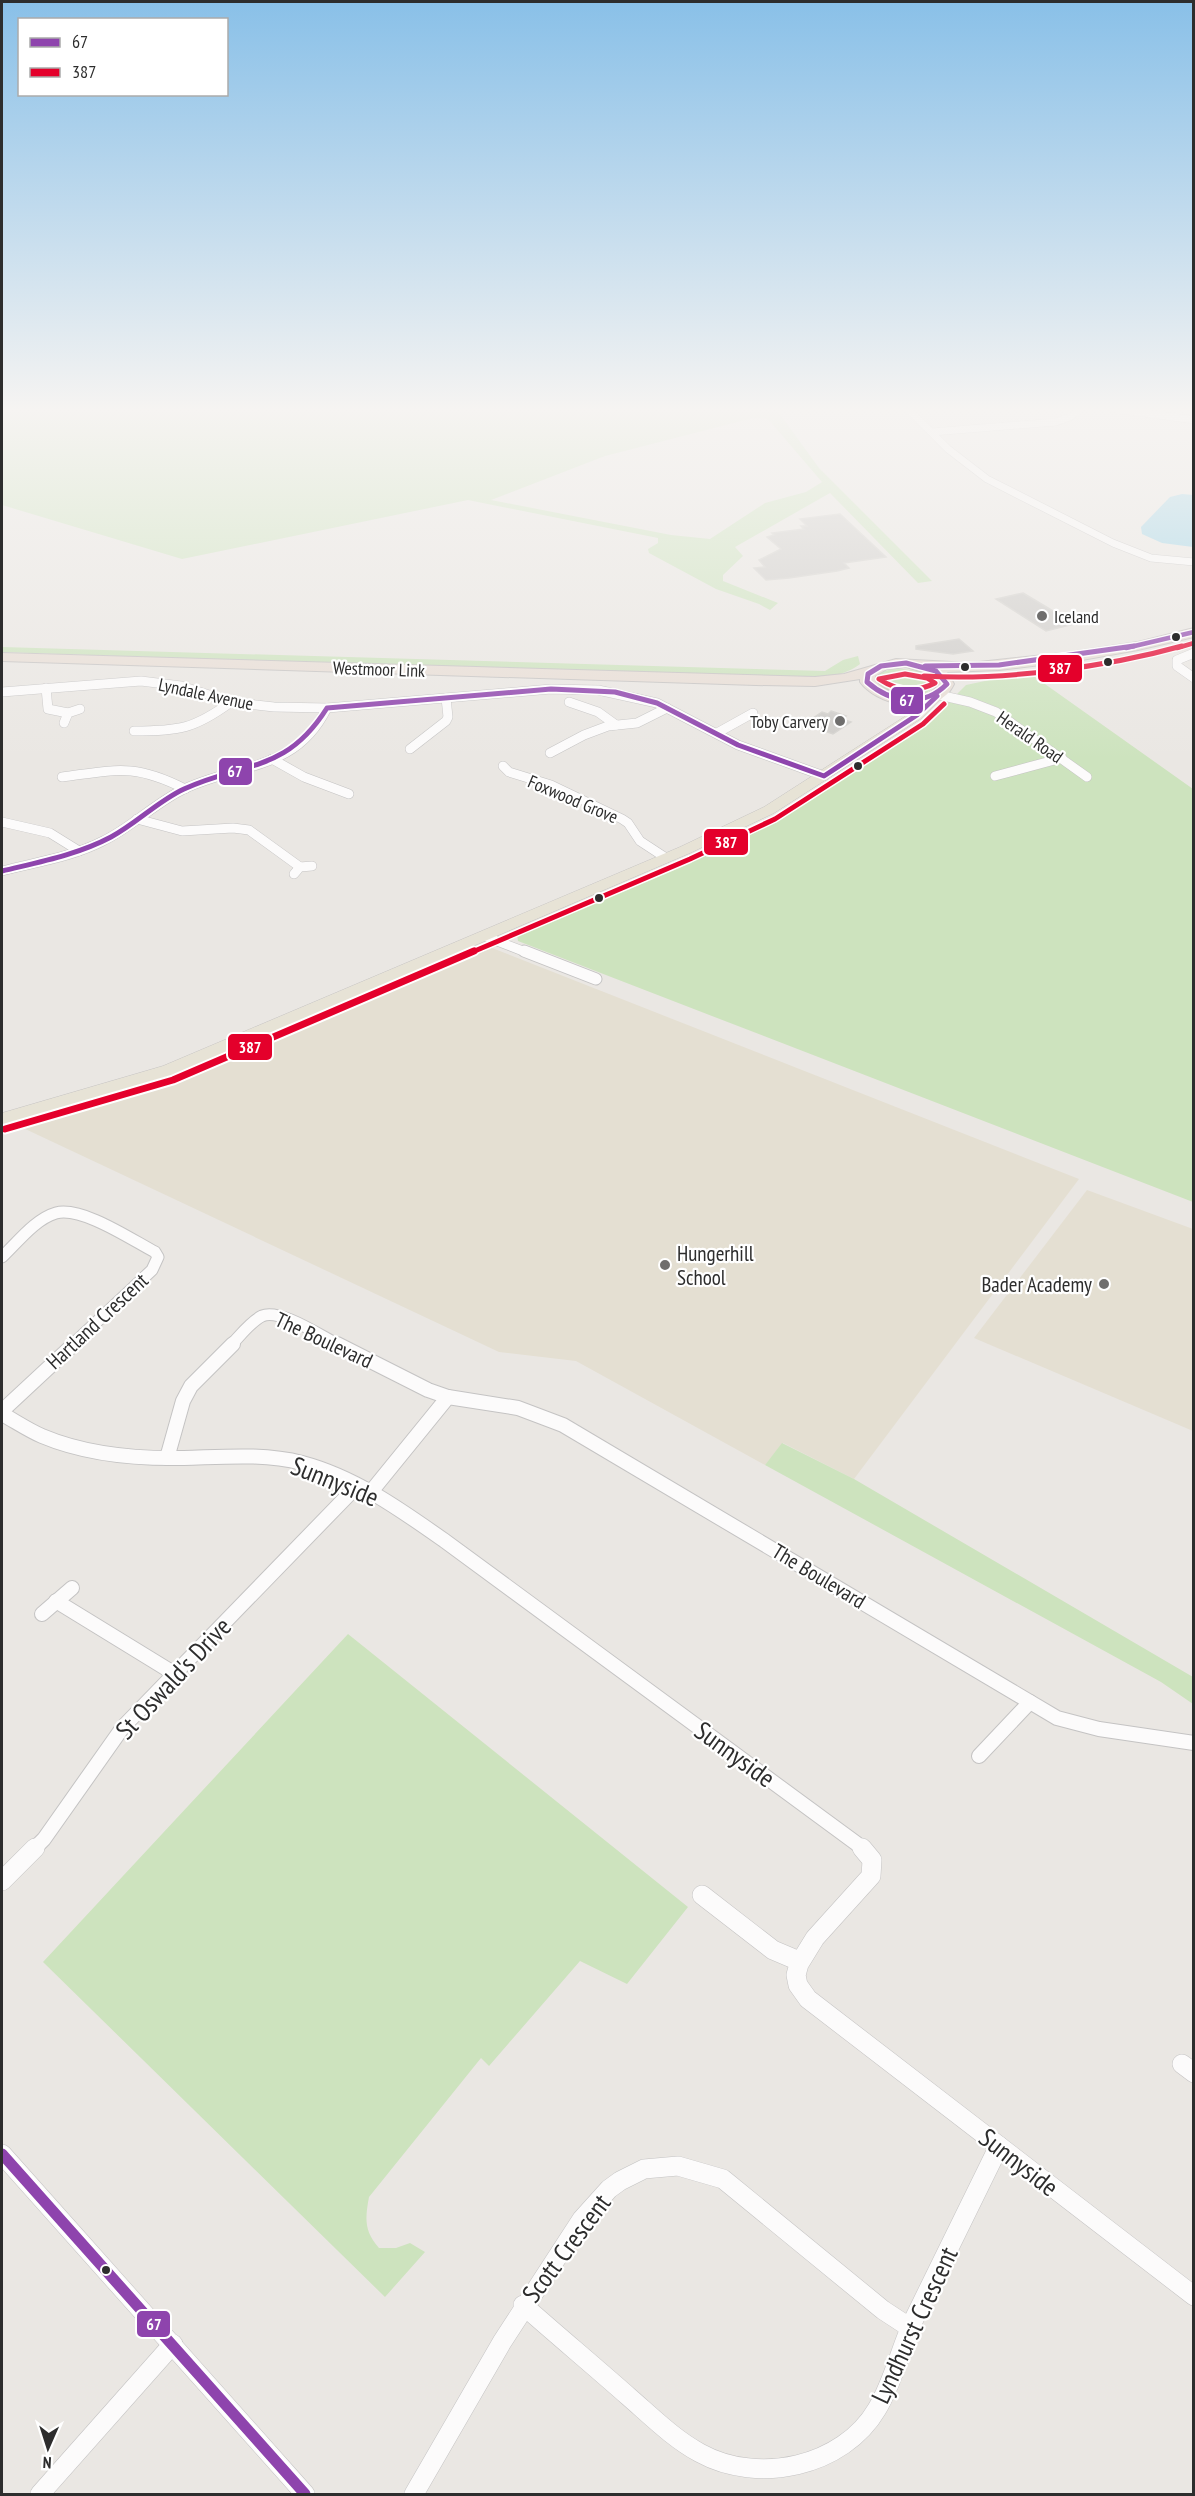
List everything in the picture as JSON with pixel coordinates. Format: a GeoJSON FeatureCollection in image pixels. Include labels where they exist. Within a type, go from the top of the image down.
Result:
{"type":"FeatureCollection","features":[{"type":"Feature","properties":{"kind":"highway","name":"Westmoor Link"},"geometry":{"type":"LineString","coordinates":[[2,657],[756,681],[849,678],[893,664],[974,668],[1092,655],[1194,633]]}},
{"type":"Feature","properties":{"kind":"highway","name":"Westmoor Link"},"geometry":{"type":"LineString","coordinates":[[756,681],[883,695],[906,700],[943,690],[985,673],[1120,657],[1194,641]]}},
{"type":"Feature","properties":{"kind":"highway"},"geometry":{"type":"LineString","coordinates":[[925,666],[941,674],[943,690]]}},
{"type":"Feature","properties":{"kind":"highway"},"geometry":{"type":"LineString","coordinates":[[872,670],[866,678],[867,682],[883,695]]}},
{"type":"Feature","properties":{"kind":"main road"},"geometry":{"type":"LineString","coordinates":[[2,1119],[169,1070],[666,858],[769,810],[916,715],[943,690]]}},
{"type":"Feature","properties":{"kind":"main road"},"geometry":{"type":"LineString","coordinates":[[883,695],[896,702],[904,711],[904,716],[891,732]]}},
{"type":"Feature","properties":{"kind":"street"},"geometry":{"type":"LineString","coordinates":[[1078,525],[1151,558],[1194,562]]}},
{"type":"Feature","properties":{"kind":"street"},"geometry":{"type":"LineString","coordinates":[[1191,676],[1177,666],[1177,660],[1194,654]]}},
{"type":"Feature","properties":{"kind":"street","name":"Lyndale Avenue"},"geometry":{"type":"LineString","coordinates":[[2,692],[125,681],[158,682],[181,686],[231,702],[274,707],[327,708],[551,689],[585,689],[622,694],[667,708],[756,752],[824,776]]}},
{"type":"Feature","properties":{"kind":"street"},"geometry":{"type":"LineString","coordinates":[[46,688],[48,709],[68,713],[80,710]]}},
{"type":"Feature","properties":{"kind":"street","name":"Herald Road"},"geometry":{"type":"LineString","coordinates":[[943,690],[996,712],[1087,777]]}},
{"type":"Feature","properties":{"kind":"street"},"geometry":{"type":"LineString","coordinates":[[410,749],[446,722],[448,717],[446,698]]}},
{"type":"Feature","properties":{"kind":"street"},"geometry":{"type":"LineString","coordinates":[[134,731],[173,731],[193,727],[207,720],[231,702]]}},
{"type":"Feature","properties":{"kind":"street"},"geometry":{"type":"LineString","coordinates":[[569,702],[607,717],[616,725]]}},
{"type":"Feature","properties":{"kind":"street"},"geometry":{"type":"LineString","coordinates":[[569,713],[582,706]]}},
{"type":"Feature","properties":{"kind":"street"},"geometry":{"type":"LineString","coordinates":[[2,871],[79,851],[103,841],[167,798],[185,789],[290,751],[315,732],[322,723],[327,708]]}},
{"type":"Feature","properties":{"kind":"street"},"geometry":{"type":"LineString","coordinates":[[550,753],[584,735],[616,725],[643,721],[667,708]]}},
{"type":"Feature","properties":{"kind":"street"},"geometry":{"type":"LineString","coordinates":[[64,723],[68,713]]}},
{"type":"Feature","properties":{"kind":"street"},"geometry":{"type":"LineString","coordinates":[[717,734],[753,713]]}},
{"type":"Feature","properties":{"kind":"street"},"geometry":{"type":"LineString","coordinates":[[995,776],[1062,758]]}},
{"type":"Feature","properties":{"kind":"street"},"geometry":{"type":"LineString","coordinates":[[272,759],[304,777],[349,794]]}},
{"type":"Feature","properties":{"kind":"street","name":"Foxwood Grove"},"geometry":{"type":"LineString","coordinates":[[503,766],[509,772],[551,785],[622,819],[628,823],[640,841],[666,858]]}},
{"type":"Feature","properties":{"kind":"street"},"geometry":{"type":"LineString","coordinates":[[62,777],[115,770],[137,771],[156,775],[185,789]]}},
{"type":"Feature","properties":{"kind":"street"},"geometry":{"type":"LineString","coordinates":[[137,819],[182,831],[233,828],[249,830],[261,837],[297,870],[312,866]]}},
{"type":"Feature","properties":{"kind":"street"},"geometry":{"type":"LineString","coordinates":[[2,822],[43,829],[57,835],[79,851]]}},
{"type":"Feature","properties":{"kind":"street"},"geometry":{"type":"LineString","coordinates":[[484,936],[596,979]]}},
{"type":"Feature","properties":{"kind":"street","name":"Hartland Crescent"},"geometry":{"type":"LineString","coordinates":[[2,1257],[51,1215],[63,1211],[81,1216],[155,1252],[158,1257],[152,1270],[2,1412]]}},
{"type":"Feature","properties":{"kind":"street","name":"The Boulevard"},"geometry":{"type":"LineString","coordinates":[[166,1458],[183,1401],[191,1386],[261,1315],[282,1316],[428,1390],[448,1397],[518,1408],[563,1425],[1057,1718],[1080,1725],[1194,1743]]}},
{"type":"Feature","properties":{"kind":"street"},"geometry":{"type":"LineString","coordinates":[[364,1489],[448,1397]]}},
{"type":"Feature","properties":{"kind":"street","name":"Sunnyside"},"geometry":{"type":"LineString","coordinates":[[2,1412],[45,1437],[80,1448],[104,1453],[166,1458],[232,1455],[278,1459],[303,1464],[364,1489],[412,1517],[867,1851],[873,1861],[874,1868],[871,1876],[810,1944],[799,1961],[795,1977],[808,1999],[1194,2296]]}},
{"type":"Feature","properties":{"kind":"street","name":"St Oswald's Drive"},"geometry":{"type":"LineString","coordinates":[[2,1881],[44,1839],[123,1727],[364,1489]]}},
{"type":"Feature","properties":{"kind":"street"},"geometry":{"type":"LineString","coordinates":[[42,1614],[72,1588]]}},
{"type":"Feature","properties":{"kind":"street"},"geometry":{"type":"LineString","coordinates":[[56,1601],[175,1674]]}},
{"type":"Feature","properties":{"kind":"street"},"geometry":{"type":"LineString","coordinates":[[979,1756],[1030,1702]]}},
{"type":"Feature","properties":{"kind":"street"},"geometry":{"type":"LineString","coordinates":[[702,1895],[773,1950],[799,1961]]}},
{"type":"Feature","properties":{"kind":"street","name":"Lyndhurst Crescent"},"geometry":{"type":"LineString","coordinates":[[524,2305],[693,2450],[719,2461],[751,2468],[788,2469],[819,2459],[844,2443],[868,2422],[886,2392],[909,2326],[999,2146]]}},
{"type":"Feature","properties":{"kind":"street"},"geometry":{"type":"LineString","coordinates":[[2,2154],[305,2494]]}},
{"type":"Feature","properties":{"kind":"street","name":"Scott Crescent"},"geometry":{"type":"LineString","coordinates":[[414,2494],[524,2305],[596,2201],[631,2174],[655,2166],[675,2164],[696,2168],[723,2179],[883,2310],[909,2326]]}},
{"type":"Feature","properties":{"kind":"street"},"geometry":{"type":"LineString","coordinates":[[40,2494],[173,2344]]}},
{"type":"Feature","properties":{"kind":"shaded area","name":"Hungerhill School"},"geometry":{"type":"Polygon","coordinates":[[[487,946],[1079,1179],[854,1479],[783,1443],[765,1465],[576,1361],[499,1352],[21,1127],[175,1082],[487,946]]]}},
{"type":"Feature","properties":{"kind":"shaded area","name":"Bader Academy"},"geometry":{"type":"Polygon","coordinates":[[[1087,1190],[1193,1229],[1193,1431],[974,1338],[1087,1190]]]}},
{"type":"Feature","properties":{"kind":"green space"},"geometry":{"type":"Polygon","coordinates":[[[70,525],[344,525],[182,559],[70,525]]]}},
{"type":"Feature","properties":{"kind":"green space"},"geometry":{"type":"Polygon","coordinates":[[[595,525],[622,525],[671,535],[710,539],[731,525],[773,525],[735,547],[743,556],[723,575],[723,581],[778,603],[770,610],[716,589],[649,553],[648,549],[658,543],[658,538],[595,525]]]}},
{"type":"Feature","properties":{"kind":"green space"},"geometry":{"type":"Polygon","coordinates":[[[862,525],[876,525],[932,581],[918,583],[862,525]]]}},
{"type":"Feature","properties":{"kind":"green space"},"geometry":{"type":"Polygon","coordinates":[[[2,647],[825,671],[843,660],[858,656],[860,664],[836,675],[793,679],[2,652],[2,647]]]}},
{"type":"Feature","properties":{"kind":"green space"},"geometry":{"type":"Polygon","coordinates":[[[895,668],[920,671],[933,678],[935,685],[929,691],[915,696],[890,691],[876,683],[879,673],[895,668]]]}},
{"type":"Feature","properties":{"kind":"green space"},"geometry":{"type":"Polygon","coordinates":[[[1028,672],[1193,789],[1193,1202],[518,941],[517,933],[703,854],[799,807],[930,721],[966,685],[1028,672]]]}},
{"type":"Feature","properties":{"kind":"green space"},"geometry":{"type":"Polygon","coordinates":[[[782,1443],[854,1479],[1193,1677],[1193,1704],[1161,1682],[765,1465],[782,1443]]]}},
{"type":"Feature","properties":{"kind":"green space"},"geometry":{"type":"Polygon","coordinates":[[[348,1634],[688,1907],[627,1984],[580,1961],[489,2066],[481,2058],[369,2197],[368,2230],[379,2248],[396,2248],[410,2243],[425,2252],[385,2297],[43,1962],[348,1634]]]}},
{"type":"Feature","properties":{"kind":"water"},"geometry":{"type":"Polygon","coordinates":[[[1193,525],[1193,547],[1162,543],[1142,534],[1141,527],[1193,525]]]}},
{"type":"Feature","properties":{"kind":"building"},"geometry":{"type":"Polygon","coordinates":[[[852,525],[886,557],[844,563],[849,568],[837,571],[766,580],[754,568],[765,567],[759,560],[781,549],[767,537],[774,535],[772,533],[804,529],[801,526],[852,525]]]}},
{"type":"Feature","properties":{"kind":"building","name":"Iceland"},"geometry":{"type":"Polygon","coordinates":[[[1023,593],[1074,624],[1046,631],[996,599],[1023,593]]]}},
{"type":"Feature","properties":{"kind":"building"},"geometry":{"type":"Polygon","coordinates":[[[959,639],[973,651],[953,654],[916,649],[916,646],[959,639]]]}},
{"type":"Feature","properties":{"kind":"building","name":"Toby Carvery"},"geometry":{"type":"Polygon","coordinates":[[[831,711],[846,716],[842,719],[851,722],[833,734],[804,724],[822,712],[828,714],[831,711]]]}},
{"type":"Feature","properties":{"kind":"transit line","name":"67"},"geometry":{"type":"LineString","coordinates":[[925,666],[984,666],[1063,658],[1138,645],[1194,632]]}},
{"type":"Feature","properties":{"kind":"transit line","name":"387"},"geometry":{"type":"LineString","coordinates":[[924,676],[971,677],[1048,670],[1121,660],[1194,643]]}},
{"type":"Feature","properties":{"kind":"transit line","name":"67"},"geometry":{"type":"LineString","coordinates":[[906,663],[936,671],[947,684],[929,698],[907,701],[885,695],[867,682],[868,674],[881,666],[906,663]]}},
{"type":"Feature","properties":{"kind":"transit line","name":"387"},"geometry":{"type":"LineString","coordinates":[[905,674],[927,678],[935,683],[921,689],[906,690],[879,679],[905,674]]}},
{"type":"Feature","properties":{"kind":"transit line","name":"67"},"geometry":{"type":"LineString","coordinates":[[2,871],[91,847],[114,835],[184,789],[283,754],[299,744],[314,729],[327,708],[551,689],[615,692],[657,703],[738,745],[824,776],[917,715],[937,696]]}},
{"type":"Feature","properties":{"kind":"transit line","name":"387"},"geometry":{"type":"LineString","coordinates":[[5,1129],[173,1080],[690,859],[775,819],[923,724],[944,704]]}},
{"type":"Feature","properties":{"kind":"transit line","name":"67"},"geometry":{"type":"LineString","coordinates":[[2,2154],[305,2494]]}},
{"type":"Feature","properties":{"kind":"place","name":"Iceland"},"geometry":{"type":"Point","coordinates":[1042,616]}},
{"type":"Feature","properties":{"kind":"place","name":"Toby Carvery"},"geometry":{"type":"Point","coordinates":[840,721]}},
{"type":"Feature","properties":{"kind":"place","name":"Hungerhill School"},"geometry":{"type":"Point","coordinates":[665,1265]}},
{"type":"Feature","properties":{"kind":"place","name":"Bader Academy"},"geometry":{"type":"Point","coordinates":[1104,1284]}}]}
